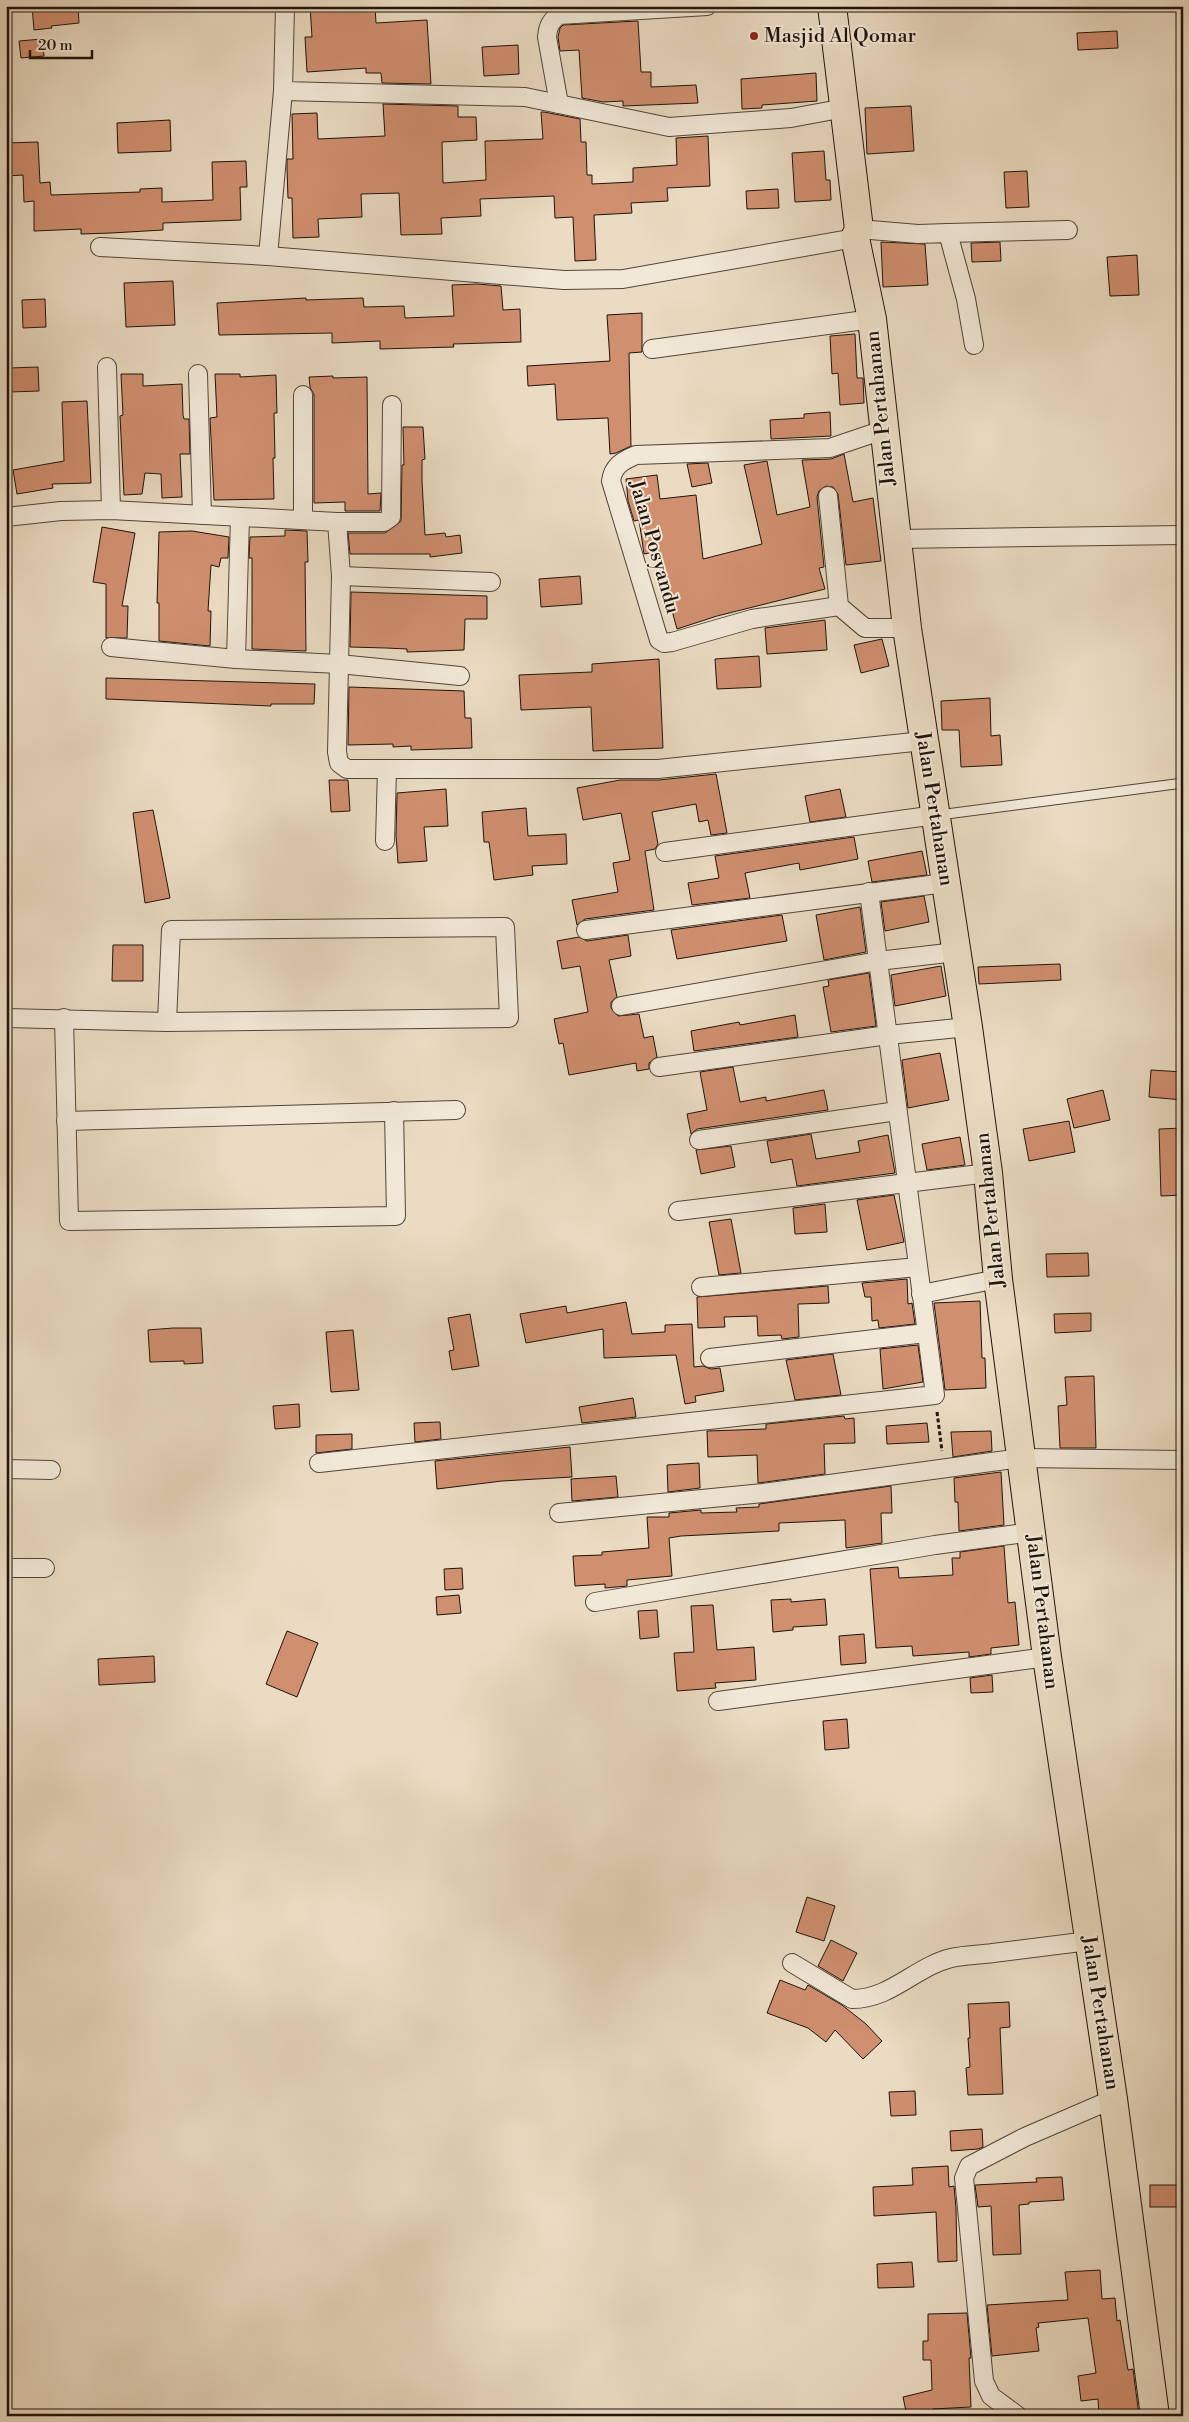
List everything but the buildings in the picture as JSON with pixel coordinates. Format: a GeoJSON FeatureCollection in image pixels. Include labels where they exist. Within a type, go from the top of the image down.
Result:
{"type":"FeatureCollection","features":[{"type":"Feature","properties":{"kind":"main road","name":"Jalan Pertahanan"},"geometry":{"type":"LineString","coordinates":[[832,6],[845,108],[857,234],[872,319],[886,430],[896,539],[907,628],[968,1027],[988,1173],[998,1279],[1047,1657],[1113,2099],[1155,2416]]}},
{"type":"Feature","properties":{"kind":"street"},"geometry":{"type":"LineString","coordinates":[[268,256],[283,90],[285,6]]}},
{"type":"Feature","properties":{"kind":"street"},"geometry":{"type":"LineString","coordinates":[[559,104],[547,37],[548,28],[553,19],[559,15],[707,6]]}},
{"type":"Feature","properties":{"kind":"street"},"geometry":{"type":"LineString","coordinates":[[283,90],[525,98],[669,127],[791,118],[845,108]]}},
{"type":"Feature","properties":{"kind":"street"},"geometry":{"type":"LineString","coordinates":[[100,247],[268,256],[564,280],[623,279],[857,234],[1068,230]]}},
{"type":"Feature","properties":{"kind":"street"},"geometry":{"type":"LineString","coordinates":[[948,233],[966,299],[974,345]]}},
{"type":"Feature","properties":{"kind":"street"},"geometry":{"type":"LineString","coordinates":[[652,349],[872,319]]}},
{"type":"Feature","properties":{"kind":"street"},"geometry":{"type":"LineString","coordinates":[[107,367],[112,510]]}},
{"type":"Feature","properties":{"kind":"street"},"geometry":{"type":"LineString","coordinates":[[198,374],[202,515]]}},
{"type":"Feature","properties":{"kind":"street"},"geometry":{"type":"LineString","coordinates":[[303,395],[303,520]]}},
{"type":"Feature","properties":{"kind":"street"},"geometry":{"type":"LineString","coordinates":[[6,517],[61,511],[112,510],[337,522],[384,522],[391,517],[392,406]]}},
{"type":"Feature","properties":{"kind":"street","name":"Jalan Posyandu"},"geometry":{"type":"LineString","coordinates":[[839,606],[752,619],[664,643],[659,640],[653,621],[611,481],[612,471],[622,462],[636,455],[830,448],[886,430]]}},
{"type":"Feature","properties":{"kind":"street"},"geometry":{"type":"LineString","coordinates":[[828,496],[839,606],[864,628],[907,628]]}},
{"type":"Feature","properties":{"kind":"street"},"geometry":{"type":"LineString","coordinates":[[236,659],[240,517]]}},
{"type":"Feature","properties":{"kind":"street"},"geometry":{"type":"LineString","coordinates":[[337,522],[341,576],[337,752],[339,763],[347,769],[658,769],[923,741]]}},
{"type":"Feature","properties":{"kind":"street"},"geometry":{"type":"LineString","coordinates":[[896,539],[1183,535]]}},
{"type":"Feature","properties":{"kind":"street"},"geometry":{"type":"LineString","coordinates":[[341,576],[491,582]]}},
{"type":"Feature","properties":{"kind":"street"},"geometry":{"type":"LineString","coordinates":[[111,647],[236,659],[339,664],[460,676]]}},
{"type":"Feature","properties":{"kind":"street"},"geometry":{"type":"LineString","coordinates":[[385,841],[387,769]]}},
{"type":"Feature","properties":{"kind":"street"},"geometry":{"type":"LineString","coordinates":[[665,852],[936,815]]}},
{"type":"Feature","properties":{"kind":"street"},"geometry":{"type":"LineString","coordinates":[[586,930],[945,883]]}},
{"type":"Feature","properties":{"kind":"street"},"geometry":{"type":"LineString","coordinates":[[319,1464],[934,1395],[869,892]]}},
{"type":"Feature","properties":{"kind":"street"},"geometry":{"type":"LineString","coordinates":[[6,1018],[167,1022],[509,1018],[505,927],[171,930],[167,1022]]}},
{"type":"Feature","properties":{"kind":"street"},"geometry":{"type":"LineString","coordinates":[[621,1006],[878,961],[956,952]]}},
{"type":"Feature","properties":{"kind":"street"},"geometry":{"type":"LineString","coordinates":[[64,1018],[69,1221],[396,1216],[394,1111]]}},
{"type":"Feature","properties":{"kind":"street"},"geometry":{"type":"LineString","coordinates":[[659,1067],[888,1035],[968,1027]]}},
{"type":"Feature","properties":{"kind":"street"},"geometry":{"type":"LineString","coordinates":[[66,1121],[456,1110]]}},
{"type":"Feature","properties":{"kind":"street"},"geometry":{"type":"LineString","coordinates":[[699,1140],[897,1111]]}},
{"type":"Feature","properties":{"kind":"street"},"geometry":{"type":"LineString","coordinates":[[678,1210],[988,1173]]}},
{"type":"Feature","properties":{"kind":"street"},"geometry":{"type":"LineString","coordinates":[[701,1287],[918,1267]]}},
{"type":"Feature","properties":{"kind":"street"},"geometry":{"type":"LineString","coordinates":[[921,1294],[998,1279]]}},
{"type":"Feature","properties":{"kind":"street"},"geometry":{"type":"LineString","coordinates":[[710,1358],[926,1333]]}},
{"type":"Feature","properties":{"kind":"street"},"geometry":{"type":"LineString","coordinates":[[559,1513],[763,1493],[1021,1458],[1183,1460]]}},
{"type":"Feature","properties":{"kind":"street"},"geometry":{"type":"LineString","coordinates":[[6,1469],[51,1470]]}},
{"type":"Feature","properties":{"kind":"street"},"geometry":{"type":"LineString","coordinates":[[595,1602],[935,1545],[1032,1532]]}},
{"type":"Feature","properties":{"kind":"street"},"geometry":{"type":"LineString","coordinates":[[6,1568],[45,1568]]}},
{"type":"Feature","properties":{"kind":"street"},"geometry":{"type":"LineString","coordinates":[[718,1701],[1047,1657]]}},
{"type":"Feature","properties":{"kind":"street"},"geometry":{"type":"LineString","coordinates":[[792,1963],[852,1999],[863,1999],[897,1986],[926,1968],[951,1958],[1089,1941]]}},
{"type":"Feature","properties":{"kind":"street"},"geometry":{"type":"LineString","coordinates":[[1018,2416],[990,2396],[984,2381],[964,2178],[969,2166],[1025,2137],[1113,2099]]}},
{"type":"Feature","properties":{"kind":"lane"},"geometry":{"type":"LineString","coordinates":[[936,815],[1183,783]]}},
{"type":"Feature","properties":{"kind":"path"},"geometry":{"type":"LineString","coordinates":[[934,1395],[944,1469]]}},
{"type":"Feature","properties":{"kind":"place","name":"Masjid Al Qomar"},"geometry":{"type":"Point","coordinates":[754,36]}}]}
